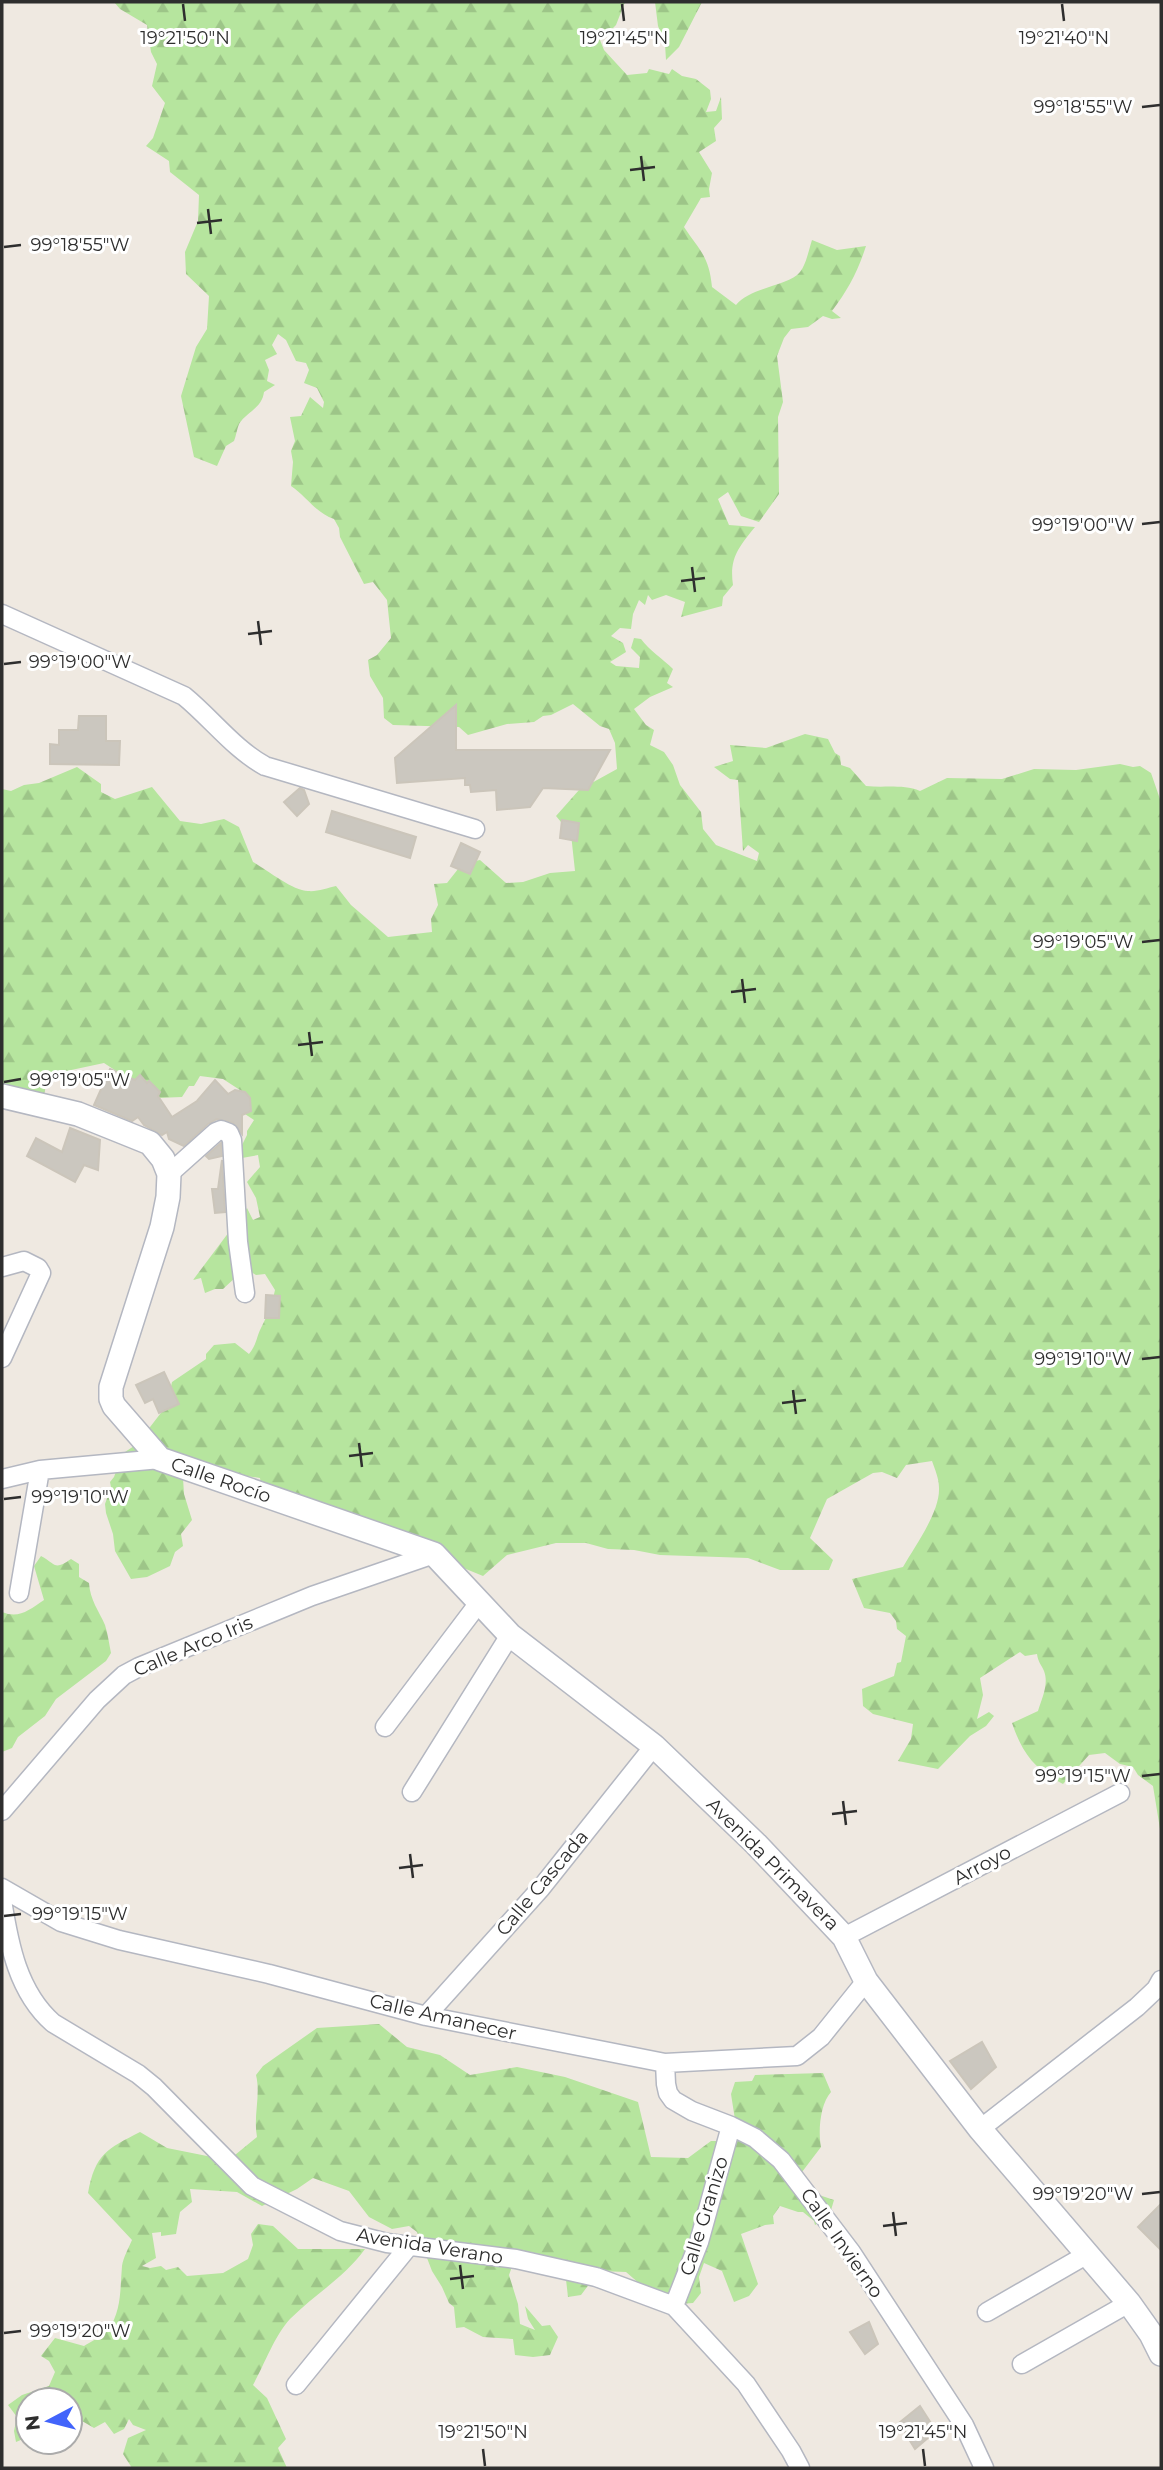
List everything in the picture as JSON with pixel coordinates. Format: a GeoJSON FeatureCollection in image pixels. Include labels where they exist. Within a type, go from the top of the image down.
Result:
{"type":"FeatureCollection","features":[{"type":"Feature","properties":{"kind":"street"},"geometry":{"type":"LineString","coordinates":[[2,614],[41,634],[184,696],[240,749],[265,766],[475,830]]}},
{"type":"Feature","properties":{"kind":"street"},"geometry":{"type":"LineString","coordinates":[[2,1096],[78,1114],[150,1143],[163,1159],[169,1174],[162,1227],[111,1387],[114,1406],[160,1459]]}},
{"type":"Feature","properties":{"kind":"street"},"geometry":{"type":"LineString","coordinates":[[169,1174],[216,1132],[221,1130],[229,1133],[232,1140],[238,1242],[245,1293]]}},
{"type":"Feature","properties":{"kind":"street"},"geometry":{"type":"LineString","coordinates":[[2,1267],[24,1261],[38,1268],[41,1277],[2,1358]]}},
{"type":"Feature","properties":{"kind":"street","name":"Calle Rocío"},"geometry":{"type":"LineString","coordinates":[[2,1479],[40,1470],[160,1459],[434,1554]]}},
{"type":"Feature","properties":{"kind":"street"},"geometry":{"type":"LineString","coordinates":[[19,1593],[40,1470]]}},
{"type":"Feature","properties":{"kind":"street","name":"Avenida Primavera"},"geometry":{"type":"LineString","coordinates":[[434,1554],[478,1604],[510,1635],[654,1746],[756,1844],[845,1937],[866,1981],[981,2129],[1158,2337]]}},
{"type":"Feature","properties":{"kind":"street","name":"Calle Arco Iris"},"geometry":{"type":"LineString","coordinates":[[2,1811],[97,1700],[124,1675],[312,1596],[434,1554]]}},
{"type":"Feature","properties":{"kind":"street"},"geometry":{"type":"LineString","coordinates":[[385,1727],[478,1604]]}},
{"type":"Feature","properties":{"kind":"street"},"geometry":{"type":"LineString","coordinates":[[412,1792],[510,1635]]}},
{"type":"Feature","properties":{"kind":"street","name":"Calle Cascada"},"geometry":{"type":"LineString","coordinates":[[426,2016],[541,1888],[654,1746]]}},
{"type":"Feature","properties":{"kind":"street","name":"Arroyo"},"geometry":{"type":"LineString","coordinates":[[845,1937],[1120,1793]]}},
{"type":"Feature","properties":{"kind":"street","name":"Calle Amanecer"},"geometry":{"type":"LineString","coordinates":[[2,1888],[61,1923],[107,1937],[269,1974],[426,2016],[665,2063],[797,2056],[821,2038],[866,1981]]}},
{"type":"Feature","properties":{"kind":"street","name":"Avenida Verano"},"geometry":{"type":"LineString","coordinates":[[2,1900],[23,1987],[41,2013],[52,2023],[138,2074],[154,2087],[252,2186],[340,2231],[409,2246],[516,2259],[596,2277],[674,2306],[746,2384],[800,2468]]}},
{"type":"Feature","properties":{"kind":"street"},"geometry":{"type":"LineString","coordinates":[[981,2129],[1138,2007],[1161,1980]]}},
{"type":"Feature","properties":{"kind":"street","name":"Calle Invierno"},"geometry":{"type":"LineString","coordinates":[[665,2063],[666,2084],[673,2100],[755,2138],[781,2160],[851,2252],[964,2426],[984,2468]]}},
{"type":"Feature","properties":{"kind":"street","name":"Calle Granizo"},"geometry":{"type":"LineString","coordinates":[[674,2306],[699,2242],[731,2126]]}},
{"type":"Feature","properties":{"kind":"street"},"geometry":{"type":"LineString","coordinates":[[296,2385],[409,2246]]}},
{"type":"Feature","properties":{"kind":"street"},"geometry":{"type":"LineString","coordinates":[[988,2312],[1086,2255]]}},
{"type":"Feature","properties":{"kind":"street"},"geometry":{"type":"LineString","coordinates":[[1022,2364],[1129,2303]]}},
{"type":"Feature","properties":{"kind":"green space"},"geometry":{"type":"Polygon","coordinates":[[[114,2],[625,2],[616,25],[607,34],[598,35],[604,50],[627,75],[647,73],[649,69],[669,74],[672,69],[682,76],[696,79],[710,90],[711,99],[706,112],[716,111],[721,97],[722,119],[714,128],[716,141],[699,152],[712,173],[710,197],[701,198],[684,227],[706,261],[712,287],[736,305],[750,294],[795,277],[804,265],[812,240],[837,250],[866,246],[852,280],[832,311],[841,318],[823,316],[808,327],[791,329],[777,356],[783,402],[778,417],[779,494],[759,522],[741,516],[728,492],[718,499],[729,525],[755,527],[736,553],[732,567],[733,585],[723,597],[722,606],[681,617],[685,602],[666,595],[652,600],[648,595],[645,605],[639,600],[631,629],[620,628],[611,636],[623,643],[626,652],[610,662],[616,666],[639,668],[640,657],[631,648],[634,638],[641,639],[673,669],[667,683],[673,687],[650,697],[634,709],[646,725],[654,730],[650,745],[664,752],[673,765],[680,785],[701,812],[703,829],[716,845],[757,861],[759,853],[748,845],[743,851],[738,780],[730,779],[714,767],[733,761],[730,745],[766,748],[805,734],[828,739],[835,753],[840,756],[841,765],[850,768],[866,786],[900,787],[920,791],[947,778],[1002,779],[1034,769],[1076,770],[1120,764],[1140,766],[1151,773],[1161,802],[1161,1835],[1153,1786],[1138,1775],[1133,1767],[1120,1764],[1105,1753],[1089,1755],[1063,1784],[1045,1773],[1025,1752],[1012,1723],[1038,1711],[1046,1681],[1037,1654],[1025,1656],[1020,1652],[980,1678],[983,1695],[977,1719],[989,1712],[994,1716],[938,1769],[898,1761],[911,1739],[913,1724],[873,1714],[863,1706],[862,1689],[894,1676],[897,1663],[901,1662],[906,1636],[897,1629],[896,1621],[890,1613],[864,1608],[852,1579],[903,1567],[926,1529],[935,1508],[939,1484],[932,1461],[906,1465],[897,1478],[882,1472],[873,1473],[827,1499],[810,1538],[833,1560],[829,1570],[780,1570],[748,1558],[660,1555],[608,1549],[586,1543],[556,1543],[507,1555],[483,1576],[261,1485],[260,1478],[208,1470],[183,1478],[184,1494],[192,1520],[181,1534],[183,1546],[175,1552],[170,1566],[147,1577],[131,1579],[115,1551],[105,1504],[110,1482],[122,1454],[137,1444],[167,1405],[172,1382],[206,1359],[206,1354],[214,1345],[235,1343],[249,1354],[271,1304],[275,1290],[265,1274],[256,1275],[251,1272],[237,1276],[223,1289],[205,1293],[201,1278],[193,1280],[247,1208],[253,1220],[260,1217],[256,1198],[247,1182],[260,1167],[258,1155],[242,1158],[237,1155],[254,1120],[236,1108],[243,1092],[223,1079],[200,1076],[182,1097],[157,1098],[104,1063],[48,1075],[44,1095],[2,1095],[2,789],[11,791],[24,785],[39,783],[77,767],[101,784],[101,792],[115,799],[152,787],[180,821],[201,824],[224,819],[239,827],[253,862],[288,884],[311,891],[336,886],[351,905],[388,937],[432,932],[431,919],[438,905],[434,884],[447,883],[462,864],[480,860],[506,883],[523,882],[550,873],[575,871],[571,834],[556,816],[579,790],[617,769],[615,743],[609,729],[600,726],[573,704],[534,722],[507,724],[468,735],[459,727],[393,725],[384,718],[383,698],[370,676],[368,660],[377,655],[391,638],[387,600],[373,582],[364,584],[334,519],[322,513],[291,486],[291,451],[295,441],[290,417],[301,416],[310,397],[323,408],[324,402],[317,388],[304,383],[309,370],[306,363],[296,361],[286,340],[278,334],[272,345],[277,354],[265,360],[269,370],[267,381],[275,385],[264,392],[257,406],[239,424],[234,441],[226,446],[217,466],[194,457],[181,396],[196,347],[207,329],[209,296],[186,274],[185,252],[198,221],[199,195],[170,172],[169,161],[146,146],[153,138],[165,103],[152,86],[157,64],[151,52],[147,25],[120,9],[114,2]]]}},
{"type":"Feature","properties":{"kind":"green space"},"geometry":{"type":"Polygon","coordinates":[[[655,2],[702,2],[679,47],[666,60],[665,44],[658,26],[655,2]]]}},
{"type":"Feature","properties":{"kind":"green space"},"geometry":{"type":"Polygon","coordinates":[[[41,1556],[55,1565],[61,1565],[71,1559],[79,1564],[79,1577],[89,1583],[93,1600],[105,1625],[111,1653],[106,1661],[56,1699],[45,1716],[18,1737],[12,1748],[2,1752],[2,1612],[19,1614],[44,1600],[34,1566],[41,1556]]]}},
{"type":"Feature","properties":{"kind":"green space"},"geometry":{"type":"Polygon","coordinates":[[[379,2024],[407,2047],[440,2055],[470,2075],[517,2067],[565,2077],[638,2102],[651,2157],[688,2158],[711,2141],[723,2141],[736,2126],[731,2094],[735,2082],[752,2081],[755,2075],[823,2073],[831,2092],[824,2104],[821,2118],[821,2147],[802,2172],[810,2192],[834,2200],[829,2217],[815,2225],[803,2212],[780,2206],[773,2216],[774,2224],[741,2234],[758,2284],[749,2296],[734,2302],[722,2271],[704,2263],[699,2277],[701,2293],[693,2303],[679,2304],[648,2291],[626,2272],[599,2271],[581,2295],[568,2297],[564,2262],[545,2256],[514,2261],[509,2275],[518,2304],[520,2324],[535,2330],[528,2319],[525,2306],[542,2326],[550,2325],[558,2337],[550,2355],[533,2357],[515,2355],[513,2339],[483,2337],[464,2327],[456,2328],[454,2307],[449,2303],[432,2271],[417,2232],[409,2226],[392,2229],[369,2217],[349,2191],[313,2178],[262,2206],[237,2192],[190,2189],[192,2202],[180,2212],[176,2234],[161,2236],[161,2232],[152,2233],[156,2258],[142,2266],[161,2266],[166,2270],[178,2267],[187,2276],[223,2273],[248,2259],[253,2245],[251,2234],[258,2224],[273,2226],[298,2249],[365,2249],[339,2277],[290,2319],[253,2385],[267,2398],[286,2439],[278,2448],[287,2468],[132,2468],[123,2454],[128,2438],[146,2430],[133,2425],[129,2419],[124,2429],[114,2434],[105,2422],[94,2428],[84,2422],[84,2386],[49,2386],[55,2372],[49,2361],[41,2356],[55,2338],[84,2346],[106,2332],[116,2315],[123,2263],[132,2240],[88,2193],[94,2169],[111,2148],[140,2132],[167,2148],[212,2157],[219,2151],[235,2155],[257,2137],[256,2075],[263,2066],[317,2028],[379,2024]]]}},
{"type":"Feature","properties":{"kind":"green space"},"geometry":{"type":"Polygon","coordinates":[[[14,2401],[14,2413],[8,2405],[14,2401]]]}},
{"type":"Feature","properties":{"kind":"building"},"geometry":{"type":"Polygon","coordinates":[[[456,705],[456,750],[610,750],[588,790],[543,788],[530,807],[497,810],[496,790],[471,792],[470,785],[465,785],[465,778],[397,783],[395,758],[456,705]]]}},
{"type":"Feature","properties":{"kind":"building"},"geometry":{"type":"Polygon","coordinates":[[[79,716],[106,716],[106,741],[120,741],[119,765],[50,764],[50,744],[59,745],[59,730],[78,730],[79,716]]]}},
{"type":"Feature","properties":{"kind":"building"},"geometry":{"type":"Polygon","coordinates":[[[300,788],[304,790],[309,804],[297,816],[284,802],[300,788]]]}},
{"type":"Feature","properties":{"kind":"building"},"geometry":{"type":"Polygon","coordinates":[[[332,811],[416,837],[410,858],[326,832],[332,811]]]}},
{"type":"Feature","properties":{"kind":"building"},"geometry":{"type":"Polygon","coordinates":[[[562,820],[579,823],[577,841],[560,838],[562,820]]]}},
{"type":"Feature","properties":{"kind":"building"},"geometry":{"type":"Polygon","coordinates":[[[461,843],[480,852],[470,874],[451,866],[461,843]]]}},
{"type":"Feature","properties":{"kind":"building"},"geometry":{"type":"Polygon","coordinates":[[[110,1069],[135,1080],[140,1075],[147,1083],[149,1081],[160,1092],[158,1096],[172,1117],[197,1101],[215,1080],[228,1094],[235,1090],[245,1092],[250,1098],[251,1111],[242,1115],[242,1134],[233,1123],[217,1119],[184,1146],[169,1139],[167,1132],[162,1135],[144,1125],[138,1117],[132,1121],[94,1105],[110,1069]]]}},
{"type":"Feature","properties":{"kind":"building"},"geometry":{"type":"Polygon","coordinates":[[[70,1128],[100,1140],[98,1170],[84,1165],[75,1182],[27,1156],[36,1138],[62,1152],[70,1128]]]}},
{"type":"Feature","properties":{"kind":"building"},"geometry":{"type":"Polygon","coordinates":[[[221,1143],[222,1156],[209,1159],[206,1156],[221,1143]]]}},
{"type":"Feature","properties":{"kind":"building"},"geometry":{"type":"Polygon","coordinates":[[[222,1160],[225,1212],[215,1213],[212,1189],[218,1189],[222,1160]]]}},
{"type":"Feature","properties":{"kind":"building"},"geometry":{"type":"Polygon","coordinates":[[[266,1295],[280,1296],[279,1318],[265,1318],[266,1295]]]}},
{"type":"Feature","properties":{"kind":"building"},"geometry":{"type":"Polygon","coordinates":[[[164,1372],[179,1404],[159,1413],[153,1399],[145,1403],[136,1385],[164,1372]]]}},
{"type":"Feature","properties":{"kind":"building"},"geometry":{"type":"Polygon","coordinates":[[[982,2042],[996,2067],[971,2089],[950,2061],[982,2042]]]}},
{"type":"Feature","properties":{"kind":"building"},"geometry":{"type":"Polygon","coordinates":[[[1161,2204],[1161,2250],[1138,2227],[1161,2204]]]}},
{"type":"Feature","properties":{"kind":"building"},"geometry":{"type":"Polygon","coordinates":[[[869,2322],[878,2344],[865,2354],[850,2332],[869,2322]]]}},
{"type":"Feature","properties":{"kind":"building"},"geometry":{"type":"Polygon","coordinates":[[[920,2406],[936,2431],[915,2449],[899,2423],[920,2406]]]}}]}
